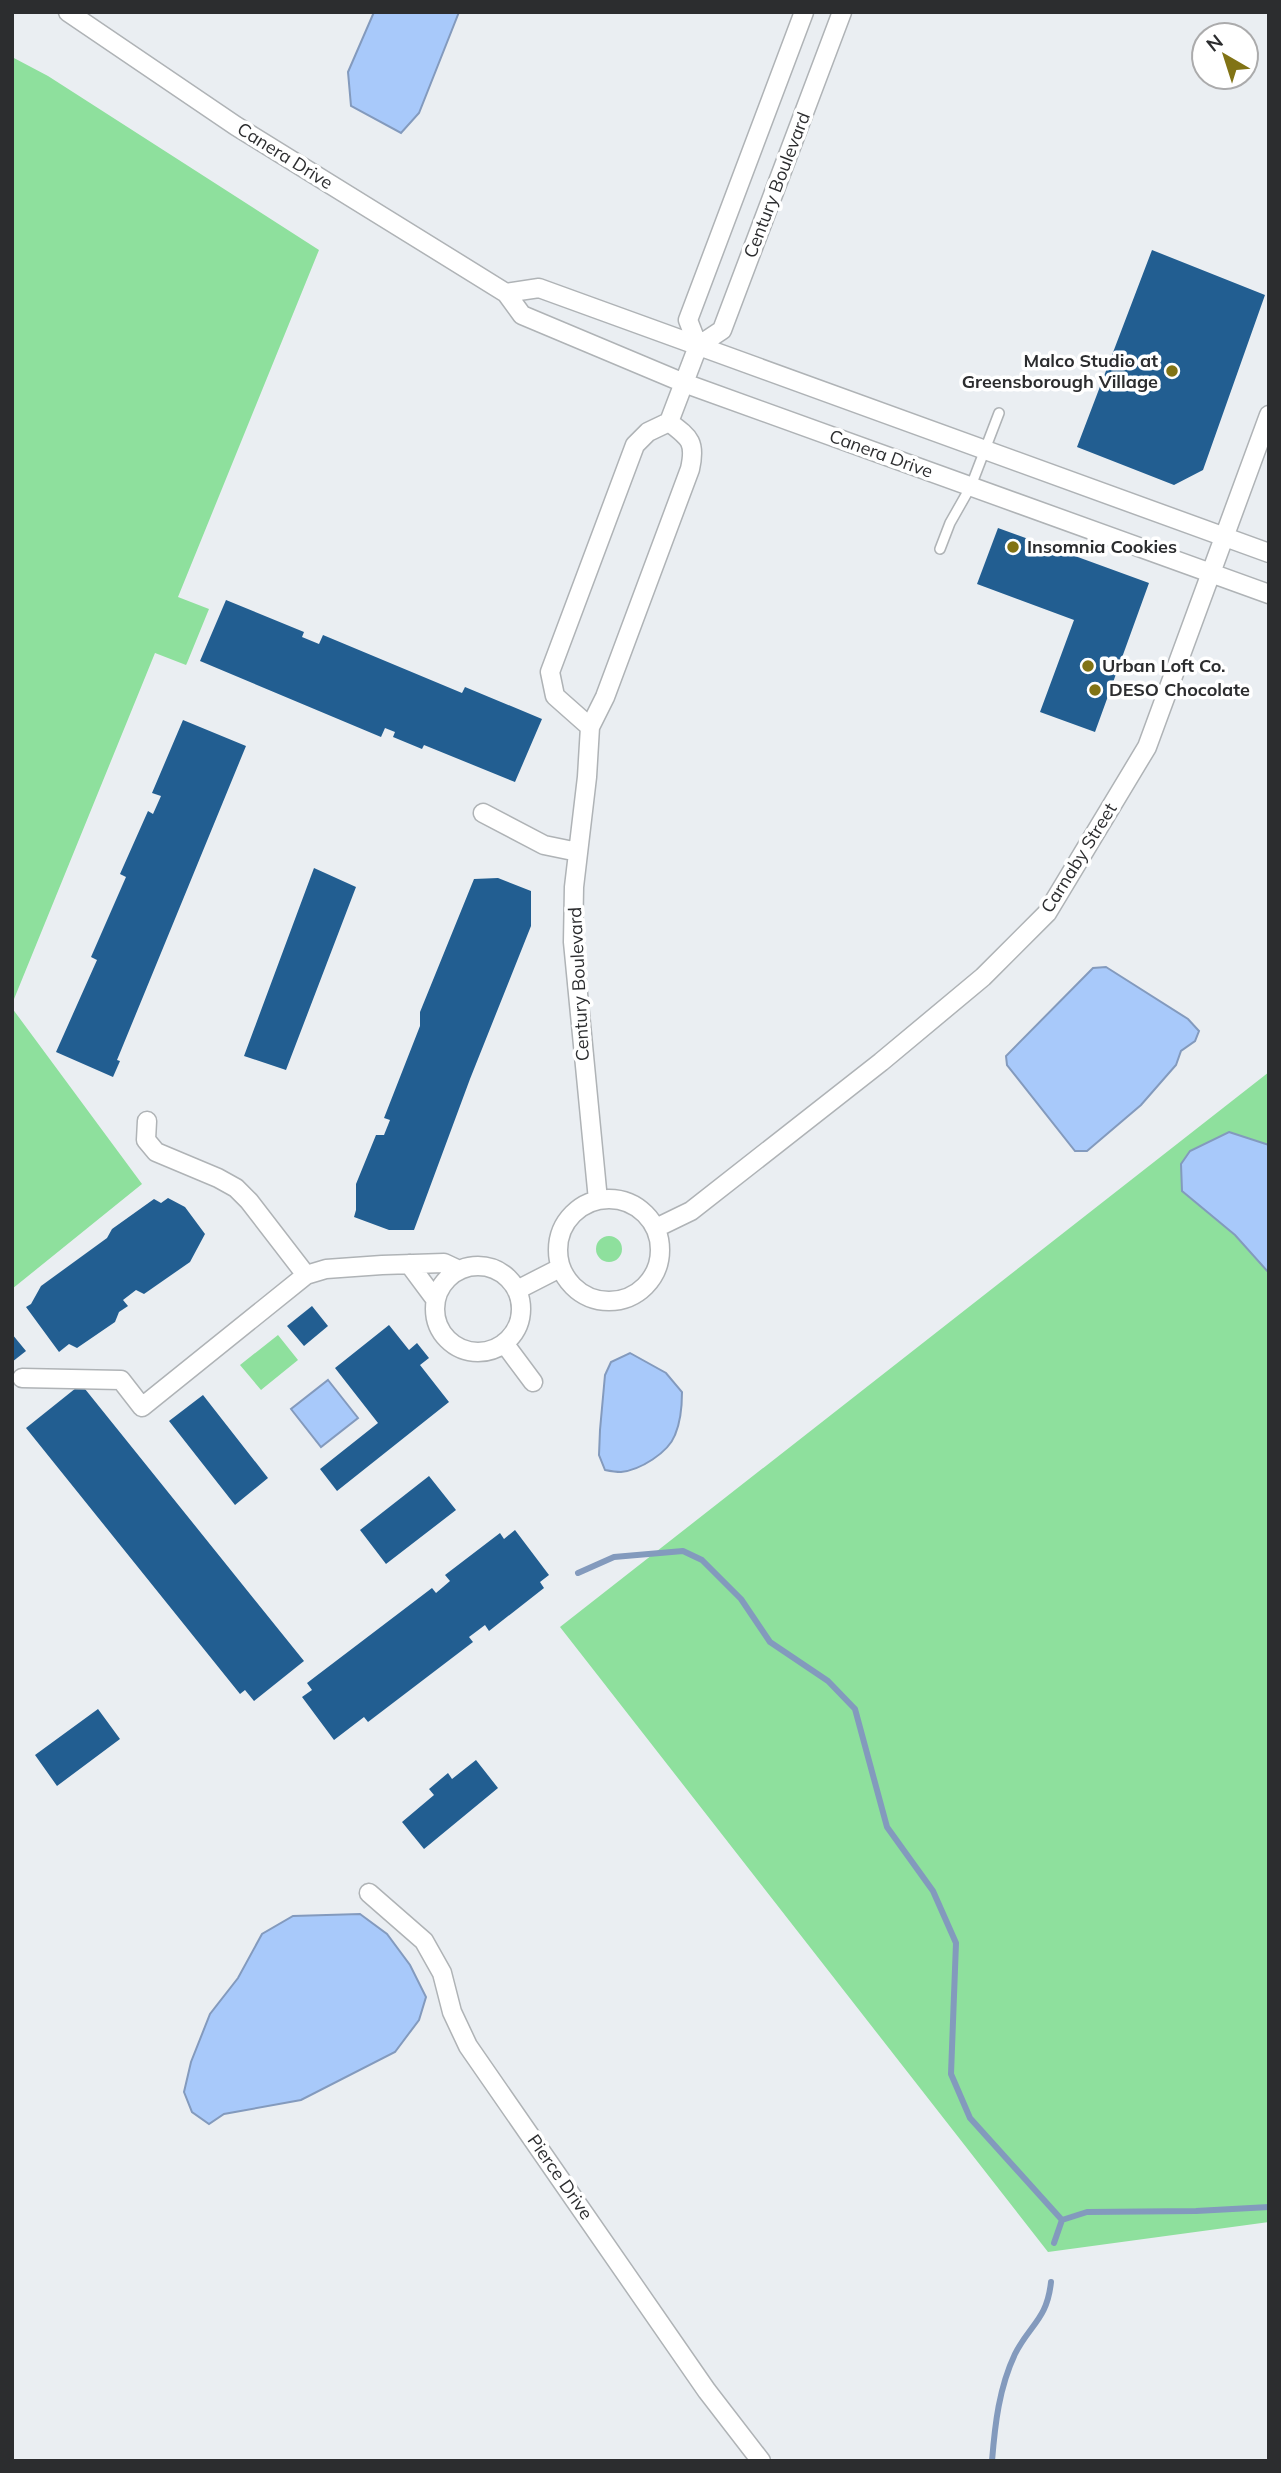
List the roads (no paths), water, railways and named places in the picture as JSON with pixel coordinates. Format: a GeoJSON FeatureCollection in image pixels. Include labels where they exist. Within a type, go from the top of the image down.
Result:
{"type":"FeatureCollection","features":[{"type":"Feature","properties":{"kind":"street","name":"Canera Drive"},"geometry":{"type":"LineString","coordinates":[[68,12],[236,126],[506,293],[522,315],[684,383],[1269,594]]}},
{"type":"Feature","properties":{"kind":"street","name":"Century Boulevard"},"geometry":{"type":"LineString","coordinates":[[698,346],[688,320],[804,12]]}},
{"type":"Feature","properties":{"kind":"street","name":"Century Boulevard"},"geometry":{"type":"LineString","coordinates":[[598,1200],[573,942],[574,887],[590,727],[605,697],[690,469],[694,451],[686,435],[669,422],[698,346],[722,330],[842,12]]}},
{"type":"Feature","properties":{"kind":"street"},"geometry":{"type":"LineString","coordinates":[[506,293],[539,288],[1269,553]]}},
{"type":"Feature","properties":{"kind":"street","name":"Carnaby Street"},"geometry":{"type":"LineString","coordinates":[[656,1228],[691,1211],[881,1062],[983,977],[1046,913],[1147,747],[1269,415]]}},
{"type":"Feature","properties":{"kind":"street"},"geometry":{"type":"LineString","coordinates":[[590,727],[555,696],[550,672],[635,445],[648,432],[669,422]]}},
{"type":"Feature","properties":{"kind":"street"},"geometry":{"type":"LineString","coordinates":[[483,813],[544,845],[578,852]]}},
{"type":"Feature","properties":{"kind":"street"},"geometry":{"type":"LineString","coordinates":[[147,1121],[146,1140],[156,1152],[236,1188],[306,1275]]}},
{"type":"Feature","properties":{"kind":"street"},"geometry":{"type":"LineString","coordinates":[[615,1199],[632,1204],[646,1214],[656,1228],[660,1244],[657,1269],[643,1289],[629,1298],[612,1302],[596,1301],[581,1294],[568,1282],[560,1268],[558,1251],[560,1234],[565,1225],[582,1207],[598,1200],[615,1199]]}},
{"type":"Feature","properties":{"kind":"street"},"geometry":{"type":"LineString","coordinates":[[22,1378],[121,1380],[142,1407],[306,1275],[326,1269],[409,1264],[444,1263],[459,1270]]}},
{"type":"Feature","properties":{"kind":"street"},"geometry":{"type":"LineString","coordinates":[[409,1264],[435,1299]]}},
{"type":"Feature","properties":{"kind":"street"},"geometry":{"type":"LineString","coordinates":[[485,1266],[499,1271],[517,1290],[521,1304],[520,1319],[514,1333],[492,1350],[466,1351],[454,1345],[437,1325],[435,1299],[440,1287],[459,1270],[485,1266]]}},
{"type":"Feature","properties":{"kind":"street"},"geometry":{"type":"LineString","coordinates":[[517,1290],[560,1268]]}},
{"type":"Feature","properties":{"kind":"street"},"geometry":{"type":"LineString","coordinates":[[504,1343],[533,1382]]}},
{"type":"Feature","properties":{"kind":"street","name":"Pierce Drive"},"geometry":{"type":"LineString","coordinates":[[369,1894],[424,1941],[442,1973],[452,2012],[468,2046],[707,2391],[761,2461]]}},
{"type":"Feature","properties":{"kind":"lane"},"geometry":{"type":"LineString","coordinates":[[940,549],[950,523],[971,486],[999,413]]}},
{"type":"Feature","properties":{"kind":"water"},"geometry":{"type":"Polygon","coordinates":[[[374,12],[459,12],[419,113],[401,133],[351,106],[348,72],[374,12]]]}},
{"type":"Feature","properties":{"kind":"water"},"geometry":{"type":"Polygon","coordinates":[[[1106,967],[1188,1019],[1199,1031],[1195,1041],[1181,1051],[1176,1065],[1141,1105],[1087,1151],[1075,1151],[1007,1065],[1006,1056],[1093,968],[1106,967]]]}},
{"type":"Feature","properties":{"kind":"water"},"geometry":{"type":"Polygon","coordinates":[[[1229,1132],[1269,1145],[1269,1273],[1235,1235],[1182,1191],[1181,1164],[1190,1151],[1229,1132]]]}},
{"type":"Feature","properties":{"kind":"water"},"geometry":{"type":"Polygon","coordinates":[[[630,1353],[666,1373],[682,1392],[680,1419],[671,1442],[652,1460],[628,1471],[605,1470],[599,1455],[605,1375],[611,1362],[630,1353]]]}},
{"type":"Feature","properties":{"kind":"water"},"geometry":{"type":"Polygon","coordinates":[[[328,1380],[358,1418],[321,1447],[291,1409],[328,1380]]]}},
{"type":"Feature","properties":{"kind":"water"},"geometry":{"type":"Polygon","coordinates":[[[360,1914],[387,1934],[410,1965],[426,1997],[419,2020],[395,2052],[301,2100],[224,2114],[209,2124],[192,2112],[184,2092],[191,2062],[210,2014],[238,1978],[262,1934],[293,1916],[360,1914]]]}},
{"type":"Feature","properties":{"kind":"waterway"},"geometry":{"type":"LineString","coordinates":[[578,1573],[614,1557],[683,1551],[702,1560],[741,1599],[770,1642],[828,1681],[855,1709],[887,1827],[933,1891],[956,1943],[951,2074],[970,2118],[1062,2220],[1087,2212],[1269,2207]]}},
{"type":"Feature","properties":{"kind":"waterway"},"geometry":{"type":"LineString","coordinates":[[1054,2243],[1062,2220]]}},
{"type":"Feature","properties":{"kind":"waterway"},"geometry":{"type":"LineString","coordinates":[[992,2461],[996,2420],[1005,2380],[1015,2354],[1042,2314],[1051,2282]]}},
{"type":"Feature","properties":{"kind":"place","name":"Malco Studio at Greensborough Village"},"geometry":{"type":"Point","coordinates":[1172,371]}},
{"type":"Feature","properties":{"kind":"place","name":"Insomnia Cookies"},"geometry":{"type":"Point","coordinates":[1013,547]}},
{"type":"Feature","properties":{"kind":"place","name":"Urban Loft Co."},"geometry":{"type":"Point","coordinates":[1088,666]}},
{"type":"Feature","properties":{"kind":"place","name":"DESO Chocolate"},"geometry":{"type":"Point","coordinates":[1095,690]}}]}
